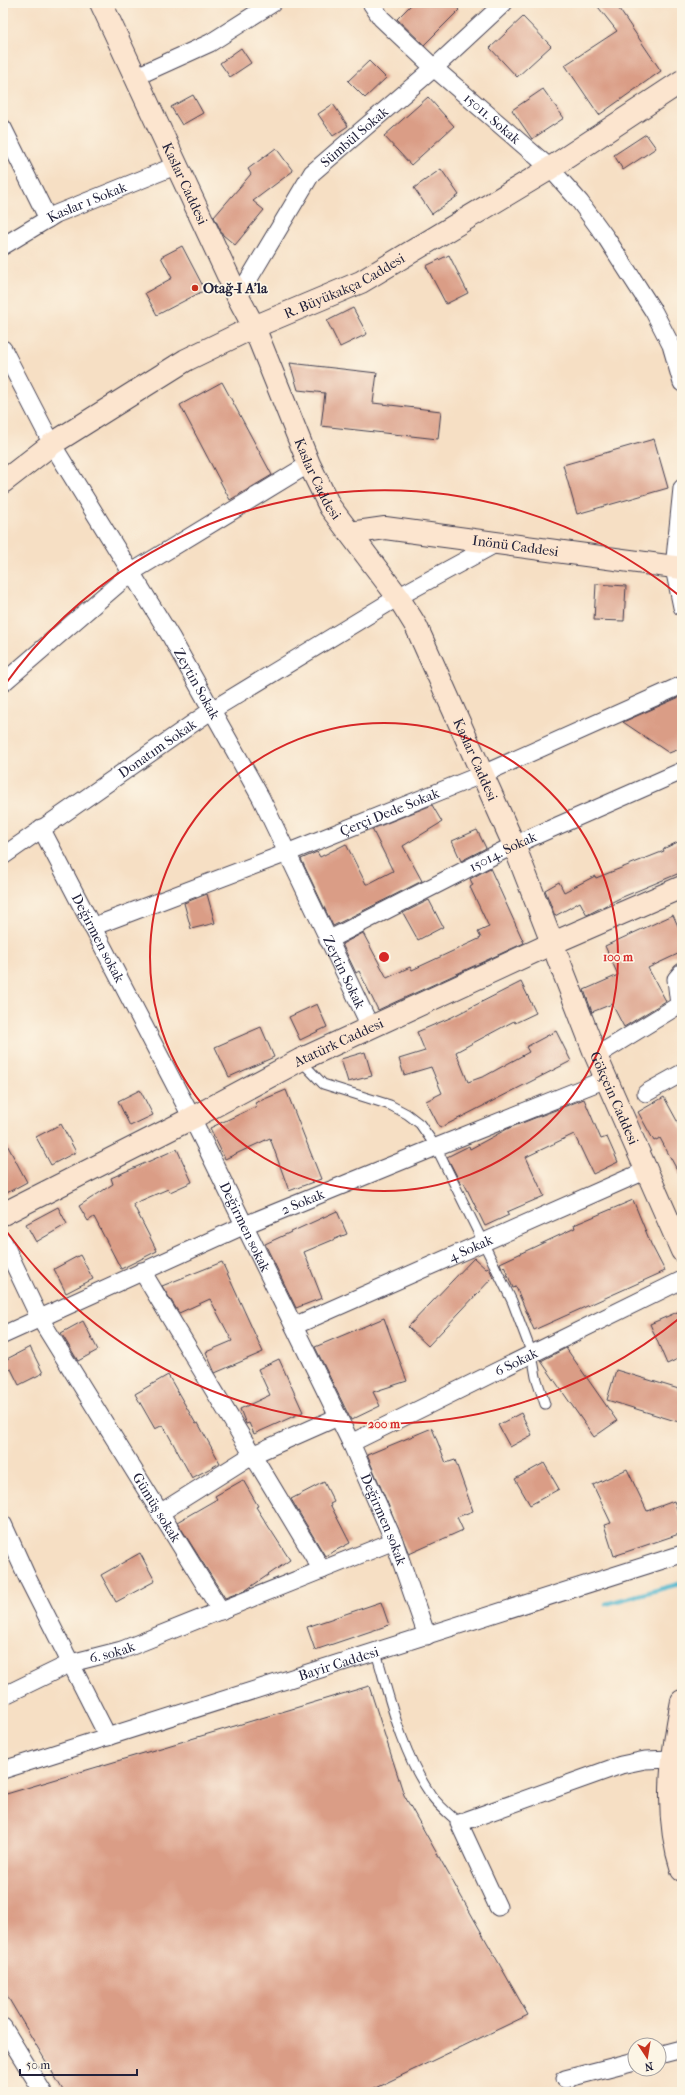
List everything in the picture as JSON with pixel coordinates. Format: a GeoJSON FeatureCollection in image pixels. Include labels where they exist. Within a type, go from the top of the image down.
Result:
{"type":"FeatureCollection","features":[{"type":"Feature","properties":{"kind":"street","name":"Kaslar Caddesi"},"geometry":{"type":"LineString","coordinates":[[101,3],[176,166],[238,297],[254,327],[309,464],[330,507],[398,597],[416,626],[514,845],[553,943]]}},
{"type":"Feature","properties":{"kind":"street"},"geometry":{"type":"LineString","coordinates":[[135,77],[210,43],[273,3]]}},
{"type":"Feature","properties":{"kind":"street","name":"15011. Sokak"},"geometry":{"type":"LineString","coordinates":[[371,3],[381,18],[434,68],[550,168],[580,202],[654,312],[671,345],[682,383]]}},
{"type":"Feature","properties":{"kind":"street","name":"Sümbül Sokak"},"geometry":{"type":"LineString","coordinates":[[238,297],[312,174],[434,68],[504,3]]}},
{"type":"Feature","properties":{"kind":"street","name":"R. Büyükakça Caddesi"},"geometry":{"type":"LineString","coordinates":[[3,482],[52,444],[186,360],[254,327],[361,282],[550,168],[682,81]]}},
{"type":"Feature","properties":{"kind":"street"},"geometry":{"type":"LineString","coordinates":[[3,128],[48,219]]}},
{"type":"Feature","properties":{"kind":"street","name":"Kaslar 1 Sokak"},"geometry":{"type":"LineString","coordinates":[[3,246],[48,219],[176,166]]}},
{"type":"Feature","properties":{"kind":"street","name":"Zeytin Sokak"},"geometry":{"type":"LineString","coordinates":[[3,349],[52,444],[171,637],[261,798],[371,1028]]}},
{"type":"Feature","properties":{"kind":"street"},"geometry":{"type":"LineString","coordinates":[[3,683],[132,572],[309,464]]}},
{"type":"Feature","properties":{"kind":"street"},"geometry":{"type":"LineString","coordinates":[[682,488],[678,568],[682,607]]}},
{"type":"Feature","properties":{"kind":"street","name":"Inönü Caddesi"},"geometry":{"type":"LineString","coordinates":[[350,533],[385,528],[678,568]]}},
{"type":"Feature","properties":{"kind":"street","name":"Donatım Sokak"},"geometry":{"type":"LineString","coordinates":[[3,856],[212,710],[398,597],[497,543]]}},
{"type":"Feature","properties":{"kind":"street","name":"Çerçi Dede Sokak"},"geometry":{"type":"LineString","coordinates":[[92,927],[287,853],[483,774],[682,685]]}},
{"type":"Feature","properties":{"kind":"street","name":"15014. Sokak"},"geometry":{"type":"LineString","coordinates":[[328,940],[514,845],[682,771]]}},
{"type":"Feature","properties":{"kind":"street","name":"Değirmen sokak"},"geometry":{"type":"LineString","coordinates":[[41,828],[192,1118],[351,1443],[394,1541],[427,1636]]}},
{"type":"Feature","properties":{"kind":"street","name":"Atatürk Caddesi"},"geometry":{"type":"LineString","coordinates":[[3,1214],[192,1118],[300,1060],[553,943],[682,887]]}},
{"type":"Feature","properties":{"kind":"street","name":"Gökçein Caddesi"},"geometry":{"type":"LineString","coordinates":[[553,943],[606,1080],[682,1251]]}},
{"type":"Feature","properties":{"kind":"street"},"geometry":{"type":"LineString","coordinates":[[596,1056],[679,1005],[676,979],[682,972]]}},
{"type":"Feature","properties":{"kind":"street"},"geometry":{"type":"LineString","coordinates":[[646,1093],[682,1073]]}},
{"type":"Feature","properties":{"kind":"street","name":"2 Sokak"},"geometry":{"type":"LineString","coordinates":[[3,1335],[39,1317],[245,1225],[606,1080]]}},
{"type":"Feature","properties":{"kind":"street","name":"4 Sokak"},"geometry":{"type":"LineString","coordinates":[[294,1326],[647,1170]]}},
{"type":"Feature","properties":{"kind":"street","name":"Gümüş sokak"},"geometry":{"type":"LineString","coordinates":[[3,1242],[39,1317],[221,1611]]}},
{"type":"Feature","properties":{"kind":"street"},"geometry":{"type":"LineString","coordinates":[[142,1271],[322,1570]]}},
{"type":"Feature","properties":{"kind":"street","name":"6 Sokak"},"geometry":{"type":"LineString","coordinates":[[351,1443],[682,1280]]}},
{"type":"Feature","properties":{"kind":"street"},"geometry":{"type":"LineString","coordinates":[[160,1513],[252,1455],[338,1418]]}},
{"type":"Feature","properties":{"kind":"street"},"geometry":{"type":"LineString","coordinates":[[4,1527],[28,1579],[108,1737]]}},
{"type":"Feature","properties":{"kind":"street"},"geometry":{"type":"LineString","coordinates":[[221,1611],[394,1541]]}},
{"type":"Feature","properties":{"kind":"street","name":"Bayir Caddesi"},"geometry":{"type":"LineString","coordinates":[[3,1770],[680,1557]]}},
{"type":"Feature","properties":{"kind":"street","name":"6. sokak"},"geometry":{"type":"LineString","coordinates":[[3,1696],[71,1663],[122,1650],[221,1611]]}},
{"type":"Feature","properties":{"kind":"street"},"geometry":{"type":"LineString","coordinates":[[682,1701],[670,1790],[677,1814],[676,1853],[682,1870]]}},
{"type":"Feature","properties":{"kind":"street"},"geometry":{"type":"LineString","coordinates":[[498,1907],[459,1823],[621,1765],[645,1760],[673,1759]]}},
{"type":"Feature","properties":{"kind":"street"},"geometry":{"type":"LineString","coordinates":[[3,2027],[43,2092]]}},
{"type":"Feature","properties":{"kind":"street"},"geometry":{"type":"LineString","coordinates":[[667,2053],[682,2049]]}},
{"type":"Feature","properties":{"kind":"street"},"geometry":{"type":"LineString","coordinates":[[565,2079],[627,2063]]}},
{"type":"Feature","properties":{"kind":"lane"},"geometry":{"type":"LineString","coordinates":[[300,1060],[323,1084],[390,1105],[407,1114],[420,1124],[436,1147],[512,1301],[532,1354],[536,1377],[545,1404]]}},
{"type":"Feature","properties":{"kind":"lane"},"geometry":{"type":"LineString","coordinates":[[376,1652],[397,1723],[412,1760],[431,1795],[459,1823]]}},
{"type":"Feature","properties":{"kind":"building"},"geometry":{"type":"Polygon","coordinates":[[[413,3],[452,3],[459,10],[424,45],[397,19],[413,3]]]}},
{"type":"Feature","properties":{"kind":"building"},"geometry":{"type":"Polygon","coordinates":[[[595,3],[615,3],[661,71],[599,115],[565,65],[617,31],[595,3]]]}},
{"type":"Feature","properties":{"kind":"building"},"geometry":{"type":"Polygon","coordinates":[[[523,17],[551,46],[517,77],[490,48],[523,17]]]}},
{"type":"Feature","properties":{"kind":"building"},"geometry":{"type":"Polygon","coordinates":[[[241,48],[251,63],[230,77],[220,63],[241,48]]]}},
{"type":"Feature","properties":{"kind":"building"},"geometry":{"type":"Polygon","coordinates":[[[369,61],[386,78],[365,98],[348,81],[369,61]]]}},
{"type":"Feature","properties":{"kind":"building"},"geometry":{"type":"Polygon","coordinates":[[[543,89],[564,118],[532,139],[512,110],[543,89]]]}},
{"type":"Feature","properties":{"kind":"building"},"geometry":{"type":"Polygon","coordinates":[[[193,95],[203,113],[182,125],[171,107],[193,95]]]}},
{"type":"Feature","properties":{"kind":"building"},"geometry":{"type":"Polygon","coordinates":[[[428,97],[454,126],[411,165],[384,136],[428,97]]]}},
{"type":"Feature","properties":{"kind":"building"},"geometry":{"type":"Polygon","coordinates":[[[333,104],[348,126],[333,136],[318,114],[333,104]]]}},
{"type":"Feature","properties":{"kind":"building"},"geometry":{"type":"Polygon","coordinates":[[[646,134],[656,148],[623,170],[614,155],[646,134]]]}},
{"type":"Feature","properties":{"kind":"building"},"geometry":{"type":"Polygon","coordinates":[[[276,148],[293,171],[253,201],[264,210],[235,245],[223,235],[214,217],[251,174],[248,169],[276,148]]]}},
{"type":"Feature","properties":{"kind":"building"},"geometry":{"type":"Polygon","coordinates":[[[441,169],[459,195],[432,214],[414,188],[441,169]]]}},
{"type":"Feature","properties":{"kind":"building"},"geometry":{"type":"Polygon","coordinates":[[[182,246],[205,290],[157,315],[145,293],[172,278],[161,257],[182,246]]]}},
{"type":"Feature","properties":{"kind":"building"},"geometry":{"type":"Polygon","coordinates":[[[449,255],[468,293],[446,304],[426,266],[449,255]]]}},
{"type":"Feature","properties":{"kind":"building"},"geometry":{"type":"Polygon","coordinates":[[[353,308],[367,334],[340,347],[327,321],[353,308]]]}},
{"type":"Feature","properties":{"kind":"building"},"geometry":{"type":"Polygon","coordinates":[[[290,363],[377,373],[373,403],[441,411],[438,439],[321,426],[325,393],[298,390],[290,363]]]}},
{"type":"Feature","properties":{"kind":"building"},"geometry":{"type":"Polygon","coordinates":[[[222,382],[272,475],[230,500],[180,405],[222,382]]]}},
{"type":"Feature","properties":{"kind":"building"},"geometry":{"type":"Polygon","coordinates":[[[654,439],[668,488],[577,514],[563,465],[654,439]]]}},
{"type":"Feature","properties":{"kind":"building"},"geometry":{"type":"Polygon","coordinates":[[[596,584],[626,586],[624,621],[594,620],[596,584]]]}},
{"type":"Feature","properties":{"kind":"building"},"geometry":{"type":"Polygon","coordinates":[[[682,696],[682,748],[669,753],[623,722],[682,696]]]}},
{"type":"Feature","properties":{"kind":"building"},"geometry":{"type":"Polygon","coordinates":[[[432,805],[442,822],[403,846],[422,881],[333,926],[301,859],[317,852],[320,857],[346,844],[366,884],[368,884],[393,871],[372,829],[432,805]]]}},
{"type":"Feature","properties":{"kind":"building"},"geometry":{"type":"Polygon","coordinates":[[[477,830],[486,848],[461,861],[452,841],[477,830]]]}},
{"type":"Feature","properties":{"kind":"building"},"geometry":{"type":"Polygon","coordinates":[[[682,840],[682,872],[618,899],[587,915],[580,902],[555,916],[545,890],[559,882],[564,892],[595,876],[596,878],[664,851],[663,849],[682,840]]]}},
{"type":"Feature","properties":{"kind":"building"},"geometry":{"type":"Polygon","coordinates":[[[490,868],[524,943],[378,1010],[359,971],[356,973],[342,944],[363,933],[387,978],[410,967],[412,970],[481,938],[478,932],[489,927],[470,887],[473,885],[470,879],[490,868]]]}},
{"type":"Feature","properties":{"kind":"building"},"geometry":{"type":"Polygon","coordinates":[[[207,894],[215,923],[191,929],[184,903],[207,894]]]}},
{"type":"Feature","properties":{"kind":"building"},"geometry":{"type":"Polygon","coordinates":[[[429,900],[443,927],[418,940],[403,913],[429,900]]]}},
{"type":"Feature","properties":{"kind":"building"},"geometry":{"type":"Polygon","coordinates":[[[673,915],[682,935],[682,952],[648,968],[666,1001],[624,1027],[612,1004],[592,1012],[584,990],[618,975],[605,946],[673,915]]]}},
{"type":"Feature","properties":{"kind":"building"},"geometry":{"type":"Polygon","coordinates":[[[521,982],[536,1013],[515,1023],[514,1021],[456,1052],[468,1082],[485,1076],[529,1052],[526,1047],[556,1031],[571,1061],[440,1128],[426,1101],[442,1093],[431,1067],[404,1075],[399,1059],[425,1051],[417,1032],[450,1018],[521,982]]]}},
{"type":"Feature","properties":{"kind":"building"},"geometry":{"type":"Polygon","coordinates":[[[317,1004],[327,1027],[300,1040],[289,1017],[317,1004]]]}},
{"type":"Feature","properties":{"kind":"building"},"geometry":{"type":"Polygon","coordinates":[[[261,1027],[274,1057],[229,1077],[215,1047],[261,1027]]]}},
{"type":"Feature","properties":{"kind":"building"},"geometry":{"type":"Polygon","coordinates":[[[365,1052],[372,1076],[348,1082],[341,1059],[365,1052]]]}},
{"type":"Feature","properties":{"kind":"building"},"geometry":{"type":"Polygon","coordinates":[[[140,1090],[153,1115],[130,1126],[118,1101],[140,1090]]]}},
{"type":"Feature","properties":{"kind":"building"},"geometry":{"type":"Polygon","coordinates":[[[286,1090],[321,1179],[289,1191],[270,1138],[225,1159],[210,1128],[257,1106],[255,1103],[286,1090]]]}},
{"type":"Feature","properties":{"kind":"building"},"geometry":{"type":"Polygon","coordinates":[[[664,1097],[682,1130],[682,1179],[660,1138],[654,1141],[638,1112],[664,1097]]]}},
{"type":"Feature","properties":{"kind":"building"},"geometry":{"type":"Polygon","coordinates":[[[584,1099],[601,1139],[607,1137],[618,1162],[593,1174],[574,1134],[526,1157],[544,1196],[507,1212],[509,1215],[485,1226],[464,1183],[461,1184],[447,1157],[469,1146],[470,1149],[509,1128],[584,1099]]]}},
{"type":"Feature","properties":{"kind":"building"},"geometry":{"type":"Polygon","coordinates":[[[61,1124],[76,1152],[51,1165],[36,1137],[61,1124]]]}},
{"type":"Feature","properties":{"kind":"building"},"geometry":{"type":"Polygon","coordinates":[[[3,1137],[27,1182],[3,1195],[3,1137]]]}},
{"type":"Feature","properties":{"kind":"building"},"geometry":{"type":"Polygon","coordinates":[[[177,1149],[192,1182],[170,1192],[168,1189],[133,1204],[157,1251],[121,1269],[94,1217],[88,1221],[79,1206],[113,1184],[111,1178],[177,1149]]]}},
{"type":"Feature","properties":{"kind":"building"},"geometry":{"type":"Polygon","coordinates":[[[633,1200],[651,1244],[665,1271],[534,1330],[516,1287],[513,1288],[504,1266],[502,1268],[500,1263],[575,1228],[574,1225],[633,1200]]]}},
{"type":"Feature","properties":{"kind":"building"},"geometry":{"type":"Polygon","coordinates":[[[58,1207],[67,1224],[36,1242],[26,1224],[58,1207]]]}},
{"type":"Feature","properties":{"kind":"building"},"geometry":{"type":"Polygon","coordinates":[[[337,1211],[347,1234],[304,1252],[322,1298],[296,1308],[265,1244],[337,1211]]]}},
{"type":"Feature","properties":{"kind":"building"},"geometry":{"type":"Polygon","coordinates":[[[80,1255],[93,1279],[66,1293],[54,1269],[80,1255]]]}},
{"type":"Feature","properties":{"kind":"building"},"geometry":{"type":"Polygon","coordinates":[[[474,1258],[486,1269],[489,1268],[493,1277],[428,1346],[408,1327],[474,1258]]]}},
{"type":"Feature","properties":{"kind":"building"},"geometry":{"type":"Polygon","coordinates":[[[222,1262],[263,1352],[215,1373],[206,1352],[232,1341],[210,1299],[179,1313],[162,1286],[222,1262]]]}},
{"type":"Feature","properties":{"kind":"building"},"geometry":{"type":"Polygon","coordinates":[[[682,1310],[682,1357],[667,1364],[650,1324],[682,1310]]]}},
{"type":"Feature","properties":{"kind":"building"},"geometry":{"type":"Polygon","coordinates":[[[384,1318],[407,1381],[373,1392],[380,1406],[351,1420],[315,1347],[384,1318]]]}},
{"type":"Feature","properties":{"kind":"building"},"geometry":{"type":"Polygon","coordinates":[[[83,1321],[98,1350],[78,1361],[61,1333],[83,1321]]]}},
{"type":"Feature","properties":{"kind":"building"},"geometry":{"type":"Polygon","coordinates":[[[30,1347],[43,1373],[19,1385],[11,1369],[3,1371],[3,1361],[30,1347]]]}},
{"type":"Feature","properties":{"kind":"building"},"geometry":{"type":"Polygon","coordinates":[[[566,1348],[617,1421],[594,1437],[541,1361],[566,1348]]]}},
{"type":"Feature","properties":{"kind":"building"},"geometry":{"type":"Polygon","coordinates":[[[279,1359],[303,1412],[254,1434],[249,1423],[246,1424],[240,1409],[270,1395],[258,1369],[279,1359]]]}},
{"type":"Feature","properties":{"kind":"building"},"geometry":{"type":"Polygon","coordinates":[[[616,1370],[682,1390],[682,1423],[607,1400],[616,1370]]]}},
{"type":"Feature","properties":{"kind":"building"},"geometry":{"type":"Polygon","coordinates":[[[168,1375],[196,1424],[198,1423],[220,1463],[192,1478],[163,1425],[155,1429],[135,1394],[168,1375]]]}},
{"type":"Feature","properties":{"kind":"building"},"geometry":{"type":"Polygon","coordinates":[[[521,1413],[532,1435],[510,1447],[498,1425],[521,1413]]]}},
{"type":"Feature","properties":{"kind":"building"},"geometry":{"type":"Polygon","coordinates":[[[432,1428],[446,1463],[455,1460],[473,1511],[457,1517],[463,1530],[409,1554],[367,1455],[432,1428]]]}},
{"type":"Feature","properties":{"kind":"building"},"geometry":{"type":"Polygon","coordinates":[[[544,1463],[559,1489],[530,1505],[515,1479],[544,1463]]]}},
{"type":"Feature","properties":{"kind":"building"},"geometry":{"type":"Polygon","coordinates":[[[627,1469],[647,1511],[674,1501],[682,1523],[682,1533],[614,1556],[604,1525],[611,1523],[593,1485],[627,1469]]]}},
{"type":"Feature","properties":{"kind":"building"},"geometry":{"type":"Polygon","coordinates":[[[243,1480],[258,1506],[256,1507],[290,1560],[246,1590],[225,1598],[177,1522],[217,1499],[215,1496],[243,1480]]]}},
{"type":"Feature","properties":{"kind":"building"},"geometry":{"type":"Polygon","coordinates":[[[324,1482],[334,1502],[330,1504],[350,1543],[325,1556],[291,1499],[324,1482]]]}},
{"type":"Feature","properties":{"kind":"building"},"geometry":{"type":"Polygon","coordinates":[[[140,1553],[155,1581],[116,1602],[101,1575],[140,1553]]]}},
{"type":"Feature","properties":{"kind":"building"},"geometry":{"type":"Polygon","coordinates":[[[381,1602],[389,1625],[315,1650],[307,1627],[381,1602]]]}},
{"type":"Feature","properties":{"kind":"building"},"geometry":{"type":"Polygon","coordinates":[[[369,1686],[404,1795],[528,2015],[367,2092],[64,2092],[3,1989],[3,1795],[369,1686]]]}},
{"type":"Feature","properties":{"kind":"waterway"},"geometry":{"type":"LineString","coordinates":[[606,1604],[682,1583]]}},
{"type":"Feature","properties":{"kind":"place","name":"Otağ-I A'la"},"geometry":{"type":"Point","coordinates":[195,288]}}]}
